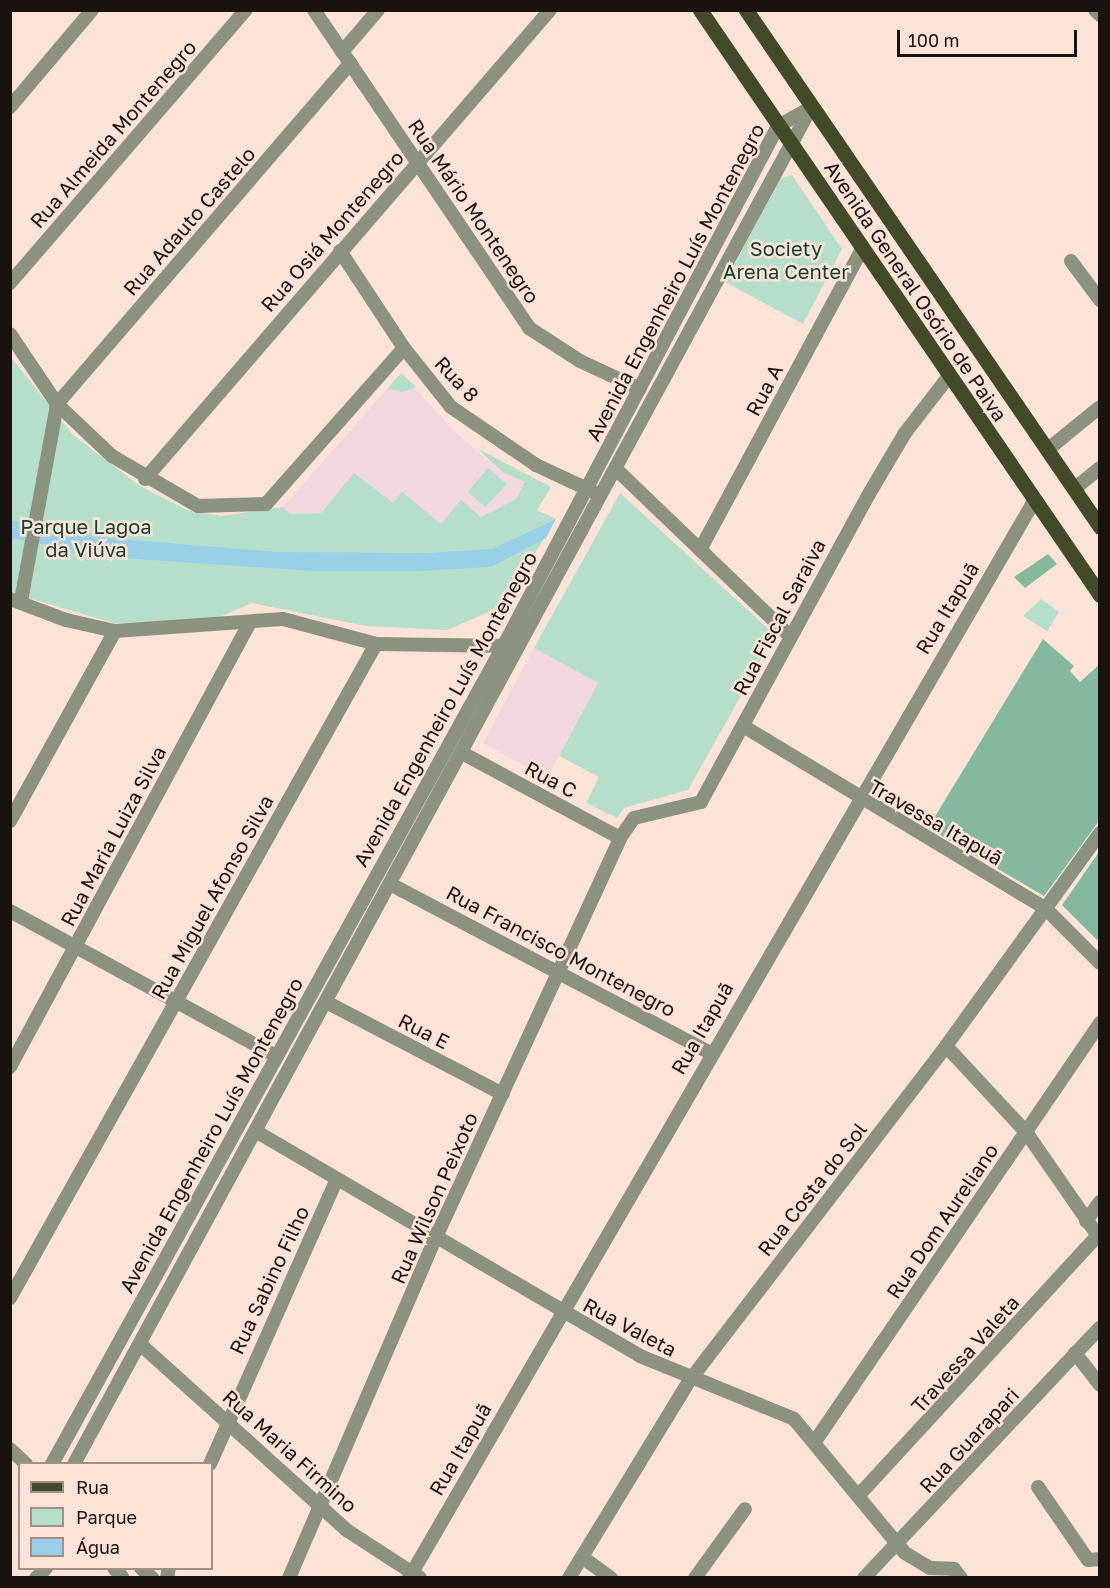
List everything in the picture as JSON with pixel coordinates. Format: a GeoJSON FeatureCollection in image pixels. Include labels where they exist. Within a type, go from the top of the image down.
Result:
{"type":"FeatureCollection","features":[{"type":"Feature","properties":{"kind":"main road","name":"Avenida General Osório de Paiva"},"geometry":{"type":"LineString","coordinates":[[700,10],[1100,595]]}},
{"type":"Feature","properties":{"kind":"main road","name":"Avenida General Osório de Paiva"},"geometry":{"type":"LineString","coordinates":[[746,10],[1100,527]]}},
{"type":"Feature","properties":{"kind":"street"},"geometry":{"type":"LineString","coordinates":[[10,106],[92,10]]}},
{"type":"Feature","properties":{"kind":"street","name":"Rua Almeida Montenegro"},"geometry":{"type":"LineString","coordinates":[[10,283],[246,10]]}},
{"type":"Feature","properties":{"kind":"street","name":"Rua Mário Montenegro"},"geometry":{"type":"LineString","coordinates":[[314,10],[418,160],[529,328],[580,361],[640,389]]}},
{"type":"Feature","properties":{"kind":"street","name":"Rua Adauto Castelo"},"geometry":{"type":"LineString","coordinates":[[57,404],[346,57],[378,10]]}},
{"type":"Feature","properties":{"kind":"street","name":"Rua Osiá Montenegro"},"geometry":{"type":"LineString","coordinates":[[146,479],[418,160],[550,10]]}},
{"type":"Feature","properties":{"kind":"street"},"geometry":{"type":"LineString","coordinates":[[1095,10],[1100,15]]}},
{"type":"Feature","properties":{"kind":"street","name":"Avenida Engenheiro Luís Montenegro"},"geometry":{"type":"LineString","coordinates":[[53,1462],[504,645],[778,126],[812,107]]}},
{"type":"Feature","properties":{"kind":"street","name":"Avenida Engenheiro Luís Montenegro"},"geometry":{"type":"LineString","coordinates":[[75,1462],[464,754],[790,144],[812,107]]}},
{"type":"Feature","properties":{"kind":"street","name":"Rua A"},"geometry":{"type":"LineString","coordinates":[[700,550],[862,249]]}},
{"type":"Feature","properties":{"kind":"street","name":"Rua 8"},"geometry":{"type":"LineString","coordinates":[[340,251],[404,348],[451,407],[536,465],[603,497]]}},
{"type":"Feature","properties":{"kind":"street"},"geometry":{"type":"LineString","coordinates":[[1071,261],[1100,300]]}},
{"type":"Feature","properties":{"kind":"street"},"geometry":{"type":"LineString","coordinates":[[10,334],[57,404],[146,479],[198,506],[266,504],[404,348]]}},
{"type":"Feature","properties":{"kind":"street","name":"Rua Fiscal Saraiva"},"geometry":{"type":"LineString","coordinates":[[620,838],[634,818],[698,806],[790,636],[905,433],[949,376]]}},
{"type":"Feature","properties":{"kind":"street"},"geometry":{"type":"LineString","coordinates":[[57,404],[32,550],[16,600],[66,620],[115,631],[304,622],[376,644],[522,646]]}},
{"type":"Feature","properties":{"kind":"street"},"geometry":{"type":"LineString","coordinates":[[1047,450],[1100,407]]}},
{"type":"Feature","properties":{"kind":"street"},"geometry":{"type":"LineString","coordinates":[[1074,489],[1100,468]]}},
{"type":"Feature","properties":{"kind":"street"},"geometry":{"type":"LineString","coordinates":[[616,470],[790,636]]}},
{"type":"Feature","properties":{"kind":"street","name":"Rua Itapuã"},"geometry":{"type":"LineString","coordinates":[[413,1576],[560,1312],[857,799],[1034,501]]}},
{"type":"Feature","properties":{"kind":"street","name":"Rua Maria Luiza Silva"},"geometry":{"type":"LineString","coordinates":[[10,1066],[249,624]]}},
{"type":"Feature","properties":{"kind":"street"},"geometry":{"type":"LineString","coordinates":[[10,820],[115,631]]}},
{"type":"Feature","properties":{"kind":"street","name":"Rua Miguel Afonso Silva"},"geometry":{"type":"LineString","coordinates":[[10,1298],[376,644]]}},
{"type":"Feature","properties":{"kind":"street","name":"Travessa Itapuã"},"geometry":{"type":"LineString","coordinates":[[743,726],[857,799],[1046,909],[1100,963]]}},
{"type":"Feature","properties":{"kind":"street","name":"Rua C"},"geometry":{"type":"LineString","coordinates":[[464,754],[620,838]]}},
{"type":"Feature","properties":{"kind":"street","name":"Rua Costa do Sol"},"geometry":{"type":"LineString","coordinates":[[569,1578],[690,1380],[946,1046],[1100,833]]}},
{"type":"Feature","properties":{"kind":"street","name":"Rua Wilson Peixoto"},"geometry":{"type":"LineString","coordinates":[[289,1578],[436,1237],[620,838]]}},
{"type":"Feature","properties":{"kind":"street","name":"Rua Francisco Montenegro"},"geometry":{"type":"LineString","coordinates":[[392,885],[560,970],[710,1053]]}},
{"type":"Feature","properties":{"kind":"street"},"geometry":{"type":"LineString","coordinates":[[363,901],[379,909]]}},
{"type":"Feature","properties":{"kind":"street"},"geometry":{"type":"LineString","coordinates":[[10,911],[276,1056]]}},
{"type":"Feature","properties":{"kind":"street","name":"Rua E"},"geometry":{"type":"LineString","coordinates":[[328,1003],[503,1094]]}},
{"type":"Feature","properties":{"kind":"street","name":"Rua Dom Aureliano"},"geometry":{"type":"LineString","coordinates":[[816,1440],[1100,1023]]}},
{"type":"Feature","properties":{"kind":"street"},"geometry":{"type":"LineString","coordinates":[[946,1046],[1026,1132],[1098,1237]]}},
{"type":"Feature","properties":{"kind":"street","name":"Rua Valeta"},"geometry":{"type":"LineString","coordinates":[[257,1132],[560,1312],[690,1380],[775,1409],[816,1440],[897,1544],[925,1566],[959,1575]]}},
{"type":"Feature","properties":{"kind":"street","name":"Rua Sabino Filho"},"geometry":{"type":"LineString","coordinates":[[211,1462],[227,1420],[337,1179]]}},
{"type":"Feature","properties":{"kind":"street"},"geometry":{"type":"LineString","coordinates":[[1086,1221],[1100,1202]]}},
{"type":"Feature","properties":{"kind":"street","name":"Travessa Valeta"},"geometry":{"type":"LineString","coordinates":[[859,1495],[1098,1237]]}},
{"type":"Feature","properties":{"kind":"street"},"geometry":{"type":"LineString","coordinates":[[173,1244],[191,1253]]}},
{"type":"Feature","properties":{"kind":"street","name":"Rua Guarapari"},"geometry":{"type":"LineString","coordinates":[[864,1578],[1100,1328]]}},
{"type":"Feature","properties":{"kind":"street","name":"Rua Maria Firmino"},"geometry":{"type":"LineString","coordinates":[[140,1344],[227,1420],[319,1506],[413,1576]]}},
{"type":"Feature","properties":{"kind":"street"},"geometry":{"type":"LineString","coordinates":[[1075,1353],[1100,1385]]}},
{"type":"Feature","properties":{"kind":"street"},"geometry":{"type":"LineString","coordinates":[[10,1449],[24,1462]]}},
{"type":"Feature","properties":{"kind":"street"},"geometry":{"type":"LineString","coordinates":[[1038,1487],[1088,1560],[1100,1559]]}},
{"type":"Feature","properties":{"kind":"street"},"geometry":{"type":"LineString","coordinates":[[695,1578],[745,1509]]}},
{"type":"Feature","properties":{"kind":"street"},"geometry":{"type":"LineString","coordinates":[[582,1557],[611,1578]]}},
{"type":"Feature","properties":{"kind":"shaded area"},"geometry":{"type":"Polygon","coordinates":[[[401,373],[457,434],[501,471],[525,482],[516,499],[474,520],[436,526],[290,514],[283,507],[401,373]]]}},
{"type":"Feature","properties":{"kind":"shaded area"},"geometry":{"type":"Polygon","coordinates":[[[534,648],[598,683],[547,778],[483,743],[534,648]]]}},
{"type":"Feature","properties":{"kind":"green space","name":"Society Arena Center"},"geometry":{"type":"Polygon","coordinates":[[[792,175],[842,249],[803,324],[725,282],[781,178],[792,175]]]}},
{"type":"Feature","properties":{"kind":"green space","name":"Parque Lagoa da Viúva"},"geometry":{"type":"Polygon","coordinates":[[[10,356],[73,435],[140,486],[187,510],[221,516],[283,507],[290,514],[321,513],[354,473],[393,503],[402,492],[441,524],[461,500],[481,517],[516,499],[525,482],[501,471],[477,448],[551,487],[537,510],[556,519],[503,606],[447,630],[366,626],[252,603],[208,622],[114,623],[11,593],[10,356]]]}},
{"type":"Feature","properties":{"kind":"green space"},"geometry":{"type":"Polygon","coordinates":[[[401,373],[416,387],[403,392],[387,389],[401,373]]]}},
{"type":"Feature","properties":{"kind":"green space"},"geometry":{"type":"Polygon","coordinates":[[[488,468],[507,484],[485,507],[468,492],[488,468]]]}},
{"type":"Feature","properties":{"kind":"green space"},"geometry":{"type":"Polygon","coordinates":[[[620,493],[775,635],[688,790],[624,808],[617,818],[586,803],[599,777],[559,756],[598,683],[534,648],[620,493]]]}},
{"type":"Feature","properties":{"kind":"green space"},"geometry":{"type":"Polygon","coordinates":[[[1048,554],[1057,564],[1025,588],[1014,577],[1048,554]]]}},
{"type":"Feature","properties":{"kind":"green space"},"geometry":{"type":"Polygon","coordinates":[[[1041,599],[1059,612],[1047,631],[1023,616],[1041,599]]]}},
{"type":"Feature","properties":{"kind":"green space"},"geometry":{"type":"Polygon","coordinates":[[[1043,639],[1074,666],[1070,671],[1080,682],[1100,664],[1099,821],[1044,896],[928,828],[1043,639]]]}},
{"type":"Feature","properties":{"kind":"green space"},"geometry":{"type":"Polygon","coordinates":[[[1099,852],[1100,935],[1097,940],[1062,905],[1099,852]]]}},
{"type":"Feature","properties":{"kind":"water"},"geometry":{"type":"Polygon","coordinates":[[[556,519],[546,538],[491,567],[419,571],[312,571],[106,557],[11,538],[10,520],[108,538],[277,552],[426,553],[492,549],[556,519]]]}}]}
